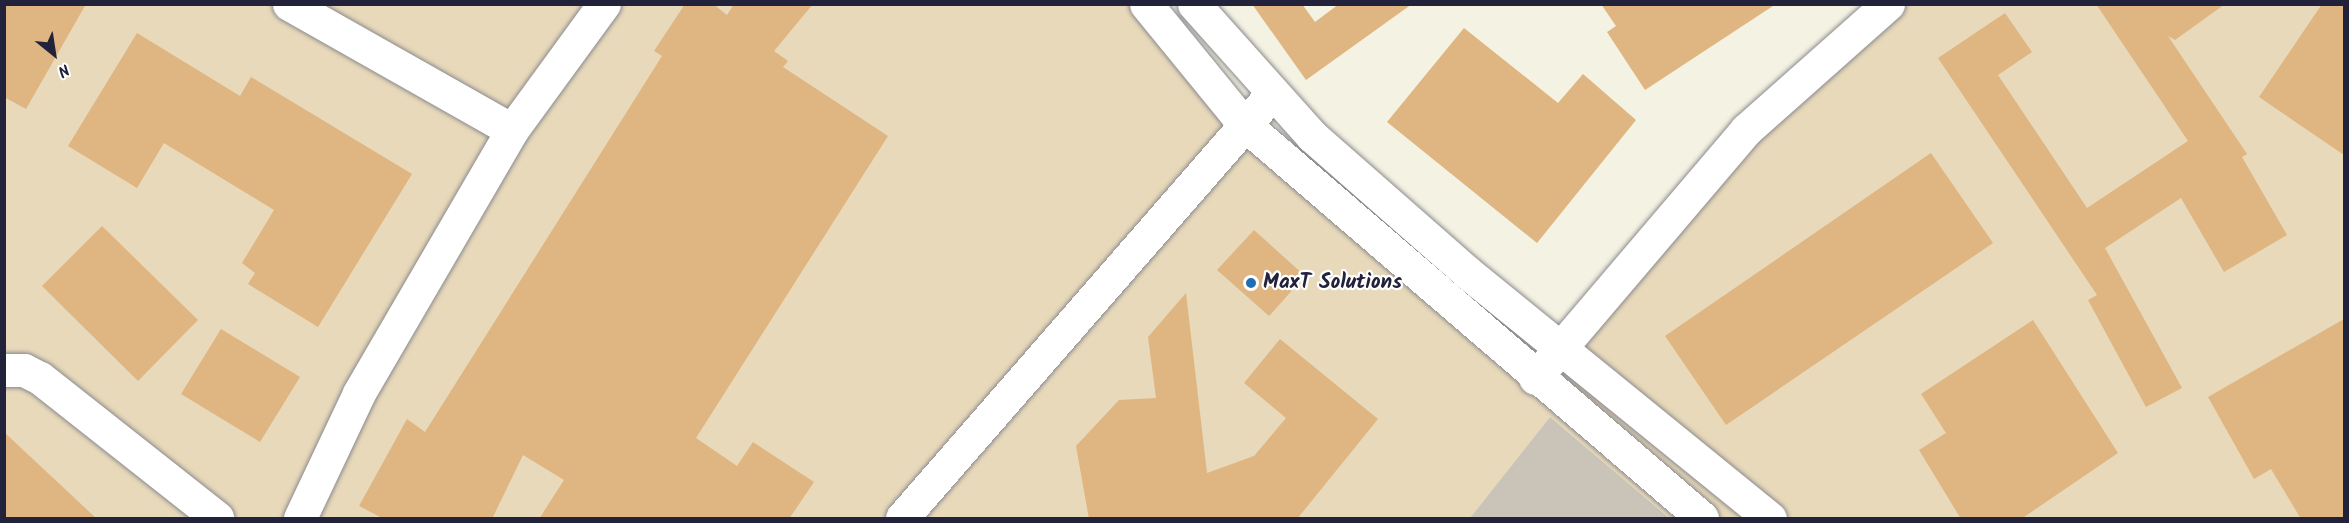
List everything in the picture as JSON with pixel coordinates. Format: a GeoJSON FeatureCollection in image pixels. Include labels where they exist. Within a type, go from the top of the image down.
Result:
{"type":"FeatureCollection","features":[{"type":"Feature","properties":{"kind":"main road"},"geometry":{"type":"LineString","coordinates":[[289,4],[512,130]]}},
{"type":"Feature","properties":{"kind":"main road"},"geometry":{"type":"LineString","coordinates":[[300,519],[358,393],[512,130],[604,4]]}},
{"type":"Feature","properties":{"kind":"main road"},"geometry":{"type":"LineString","coordinates":[[1146,4],[1244,124],[1535,378],[1702,519]]}},
{"type":"Feature","properties":{"kind":"main road"},"geometry":{"type":"LineString","coordinates":[[1194,4],[1271,95],[1559,347],[1770,519]]}},
{"type":"Feature","properties":{"kind":"main road"},"geometry":{"type":"LineString","coordinates":[[1535,378],[1559,347],[1746,130],[1888,4]]}},
{"type":"Feature","properties":{"kind":"main road"},"geometry":{"type":"LineString","coordinates":[[902,519],[1271,95]]}},
{"type":"Feature","properties":{"kind":"main road"},"geometry":{"type":"LineString","coordinates":[[4,370],[24,370],[40,378],[218,519]]}},
{"type":"Feature","properties":{"kind":"shaded area"},"geometry":{"type":"Polygon","coordinates":[[[4,5],[1146,5],[1188,60],[1535,378],[1888,5],[2344,5],[2344,518],[1669,518],[1550,417],[1470,518],[5,518],[4,5]]]}},
{"type":"Feature","properties":{"kind":"shaded area"},"geometry":{"type":"Polygon","coordinates":[[[1550,417],[1669,518],[1470,518],[1550,417]]]}},
{"type":"Feature","properties":{"kind":"building"},"geometry":{"type":"Polygon","coordinates":[[[4,4],[86,4],[26,109],[4,97],[4,4]]]}},
{"type":"Feature","properties":{"kind":"building"},"geometry":{"type":"Polygon","coordinates":[[[685,4],[713,4],[727,15],[734,4],[813,4],[774,51],[788,61],[783,67],[888,136],[696,438],[737,466],[753,442],[814,482],[789,519],[539,519],[564,480],[523,455],[492,519],[384,519],[359,506],[407,419],[425,432],[662,56],[654,51],[685,4]]]}},
{"type":"Feature","properties":{"kind":"building"},"geometry":{"type":"Polygon","coordinates":[[[1252,4],[1302,4],[1315,22],[1339,4],[1412,4],[1306,80],[1252,4]]]}},
{"type":"Feature","properties":{"kind":"building"},"geometry":{"type":"Polygon","coordinates":[[[1601,4],[1776,4],[1645,90],[1607,32],[1616,26],[1601,4]]]}},
{"type":"Feature","properties":{"kind":"building"},"geometry":{"type":"Polygon","coordinates":[[[2096,4],[2225,4],[2175,40],[2168,36],[2247,154],[2242,157],[2287,235],[2224,272],[2181,198],[2105,248],[2182,388],[2146,407],[2088,300],[2097,295],[1938,58],[2005,13],[2032,52],[1998,75],[2087,208],[2188,141],[2096,4]]]}},
{"type":"Feature","properties":{"kind":"building"},"geometry":{"type":"Polygon","coordinates":[[[2322,4],[2344,4],[2344,155],[2259,97],[2322,4]]]}},
{"type":"Feature","properties":{"kind":"building"},"geometry":{"type":"Polygon","coordinates":[[[1464,28],[1558,103],[1583,74],[1636,120],[1537,243],[1387,122],[1464,28]]]}},
{"type":"Feature","properties":{"kind":"building"},"geometry":{"type":"Polygon","coordinates":[[[137,33],[240,96],[251,77],[412,174],[318,327],[248,284],[255,273],[242,263],[274,210],[164,143],[137,188],[68,146],[137,33]]]}},
{"type":"Feature","properties":{"kind":"building"},"geometry":{"type":"Polygon","coordinates":[[[1931,153],[1993,243],[1726,425],[1665,336],[1931,153]]]}},
{"type":"Feature","properties":{"kind":"building"},"geometry":{"type":"Polygon","coordinates":[[[102,226],[198,320],[138,381],[42,286],[102,226]]]}},
{"type":"Feature","properties":{"kind":"building"},"geometry":{"type":"Polygon","coordinates":[[[1254,230],[1305,276],[1269,316],[1217,270],[1254,230]]]}},
{"type":"Feature","properties":{"kind":"building"},"geometry":{"type":"Polygon","coordinates":[[[1186,293],[1207,473],[1254,456],[1286,418],[1244,383],[1280,339],[1378,419],[1297,519],[1089,519],[1076,446],[1119,400],[1156,398],[1148,337],[1186,293]]]}},
{"type":"Feature","properties":{"kind":"building"},"geometry":{"type":"Polygon","coordinates":[[[2344,319],[2344,519],[2301,519],[2271,469],[2254,479],[2208,397],[2344,319]]]}},
{"type":"Feature","properties":{"kind":"building"},"geometry":{"type":"Polygon","coordinates":[[[2033,320],[2118,453],[2021,519],[1961,519],[1919,450],[1946,433],[1921,394],[2033,320]]]}},
{"type":"Feature","properties":{"kind":"building"},"geometry":{"type":"Polygon","coordinates":[[[221,329],[300,377],[260,442],[181,394],[221,329]]]}},
{"type":"Feature","properties":{"kind":"building"},"geometry":{"type":"Polygon","coordinates":[[[4,432],[97,519],[4,519],[4,432]]]}},
{"type":"Feature","properties":{"kind":"place","name":"MaxT Solutions"},"geometry":{"type":"Point","coordinates":[1251,283]}}]}
